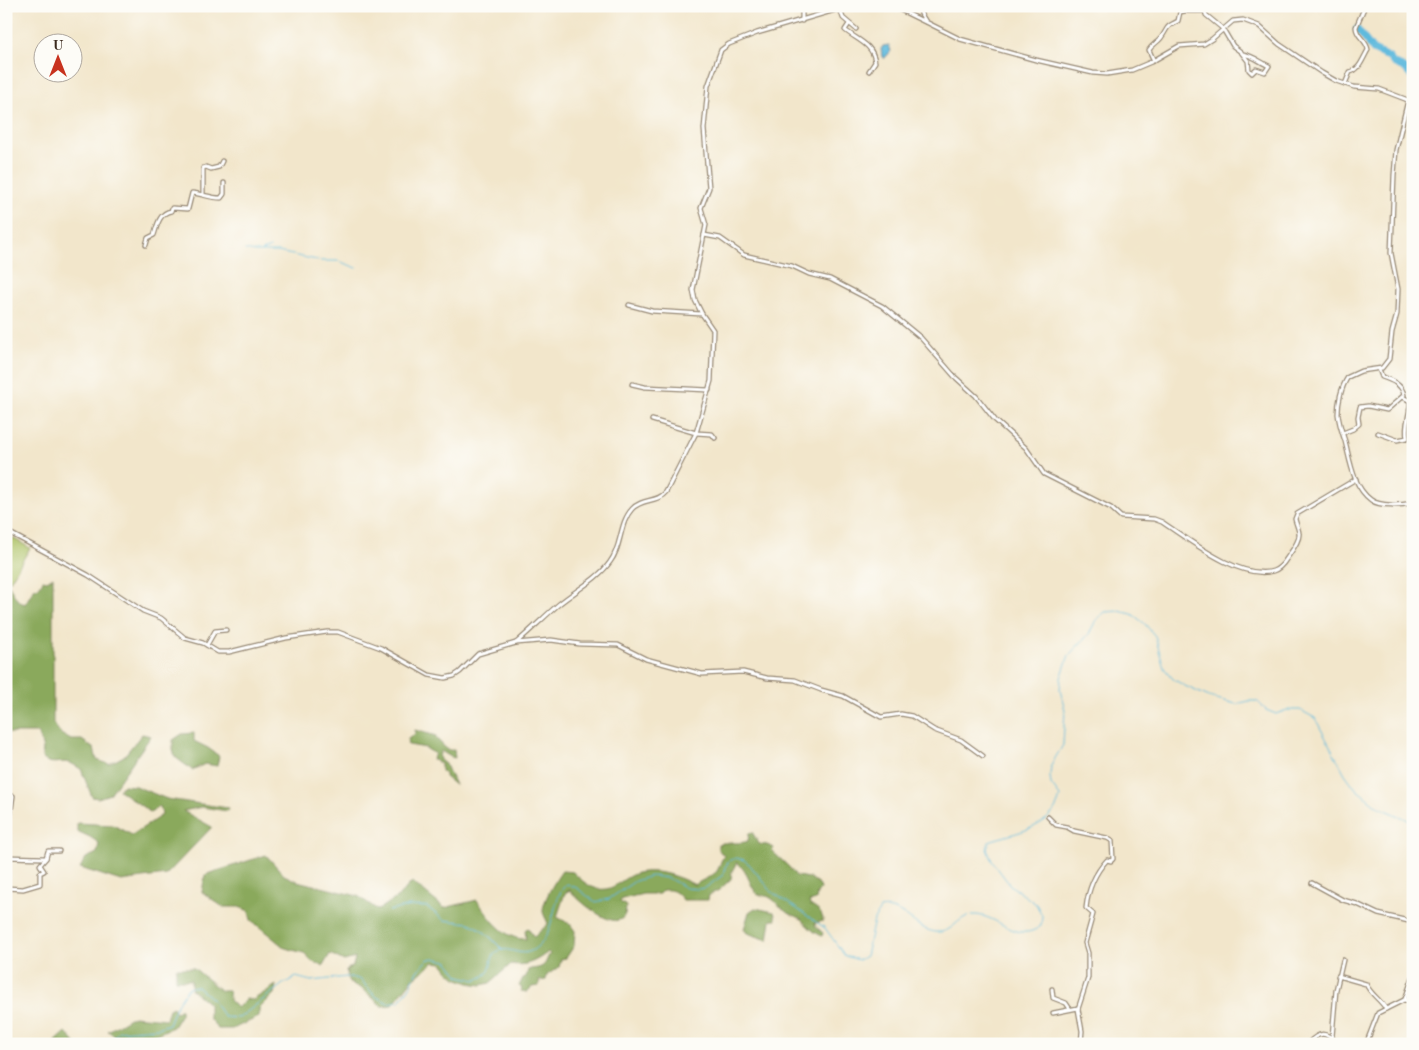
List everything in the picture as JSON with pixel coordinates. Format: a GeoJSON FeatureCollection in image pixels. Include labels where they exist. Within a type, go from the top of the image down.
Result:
{"type":"FeatureCollection","features":[{"type":"Feature","properties":{"kind":"street"},"geometry":{"type":"LineString","coordinates":[[802,6],[802,21]]}},
{"type":"Feature","properties":{"kind":"street"},"geometry":{"type":"LineString","coordinates":[[516,643],[609,564],[615,553],[621,531],[632,510],[642,502],[657,499],[663,495],[696,433],[712,376],[713,330],[695,300],[693,290],[706,222],[701,208],[709,188],[704,129],[708,86],[720,52],[729,44],[757,33],[849,6]]}},
{"type":"Feature","properties":{"kind":"street"},"geometry":{"type":"LineString","coordinates":[[892,6],[947,33],[979,44],[1093,73],[1114,74],[1132,70],[1154,61],[1179,46],[1204,44],[1235,20],[1250,22],[1259,26],[1279,44],[1322,73],[1354,87],[1380,89],[1413,102]]}},
{"type":"Feature","properties":{"kind":"street"},"geometry":{"type":"LineString","coordinates":[[920,6],[921,14],[926,22]]}},
{"type":"Feature","properties":{"kind":"street"},"geometry":{"type":"LineString","coordinates":[[1204,6],[1206,15],[1223,29],[1232,46],[1243,54],[1248,61],[1248,70],[1252,74],[1256,68],[1265,72],[1269,66],[1249,55],[1243,54]]}},
{"type":"Feature","properties":{"kind":"street"},"geometry":{"type":"LineString","coordinates":[[1345,84],[1350,72],[1358,68],[1368,50],[1365,42],[1356,33],[1356,26],[1365,6]]}},
{"type":"Feature","properties":{"kind":"street"},"geometry":{"type":"LineString","coordinates":[[840,9],[843,18],[856,29]]}},
{"type":"Feature","properties":{"kind":"street"},"geometry":{"type":"LineString","coordinates":[[1154,61],[1149,50],[1160,38],[1166,27],[1178,21],[1180,12],[1204,11]]}},
{"type":"Feature","properties":{"kind":"street"},"geometry":{"type":"LineString","coordinates":[[849,24],[845,30],[864,42],[872,53],[875,62],[869,71]]}},
{"type":"Feature","properties":{"kind":"street"},"geometry":{"type":"LineString","coordinates":[[1408,100],[1396,150],[1394,175],[1391,253],[1398,289],[1397,314],[1392,332],[1389,359],[1384,367],[1356,372],[1346,380],[1340,398],[1338,414],[1356,479],[1367,496],[1375,502],[1400,505],[1413,503]]}},
{"type":"Feature","properties":{"kind":"street"},"geometry":{"type":"LineString","coordinates":[[203,194],[203,168],[219,167],[222,161]]}},
{"type":"Feature","properties":{"kind":"street"},"geometry":{"type":"LineString","coordinates":[[146,245],[148,238],[154,236],[165,213],[170,212],[172,208],[188,209],[191,194],[203,194],[214,198],[221,198],[224,194],[224,183]]}},
{"type":"Feature","properties":{"kind":"street"},"geometry":{"type":"LineString","coordinates":[[704,235],[720,238],[744,255],[792,266],[810,274],[830,279],[882,306],[922,338],[955,377],[976,396],[995,420],[1026,448],[1044,474],[1111,508],[1122,517],[1158,520],[1239,569],[1272,572],[1276,570],[1286,560],[1299,538],[1295,519],[1297,514],[1356,479]]}},
{"type":"Feature","properties":{"kind":"street"},"geometry":{"type":"LineString","coordinates":[[629,305],[652,311],[702,314]]}},
{"type":"Feature","properties":{"kind":"street"},"geometry":{"type":"LineString","coordinates":[[1379,369],[1382,377],[1397,384],[1403,390],[1403,397]]}},
{"type":"Feature","properties":{"kind":"street"},"geometry":{"type":"LineString","coordinates":[[632,384],[646,387],[709,390]]}},
{"type":"Feature","properties":{"kind":"street"},"geometry":{"type":"LineString","coordinates":[[1378,433],[1397,440],[1406,439],[1406,422],[1411,402],[1403,397]]}},
{"type":"Feature","properties":{"kind":"street"},"geometry":{"type":"LineString","coordinates":[[1343,433],[1359,424],[1360,408],[1368,406],[1388,409],[1403,397]]}},
{"type":"Feature","properties":{"kind":"street"},"geometry":{"type":"LineString","coordinates":[[652,420],[696,433],[712,434],[715,438]]}},
{"type":"Feature","properties":{"kind":"street"},"geometry":{"type":"LineString","coordinates":[[6,531],[88,575],[148,614],[159,617],[186,638],[207,645],[214,651],[223,653],[286,638],[338,632],[381,648],[429,675],[445,678],[460,672],[478,654],[516,643],[551,640],[580,644],[618,645],[651,660],[702,674],[743,672],[767,678],[795,680],[842,696],[880,717],[901,714],[912,716],[934,730],[961,740],[983,756]]}},
{"type":"Feature","properties":{"kind":"street"},"geometry":{"type":"LineString","coordinates":[[207,645],[215,630],[226,630]]}},
{"type":"Feature","properties":{"kind":"street"},"geometry":{"type":"LineString","coordinates":[[6,846],[13,796]]}},
{"type":"Feature","properties":{"kind":"street"},"geometry":{"type":"LineString","coordinates":[[1048,817],[1052,822],[1074,831],[1107,838],[1111,840],[1113,846],[1113,860],[1107,860],[1103,864],[1089,889],[1086,908],[1093,914],[1085,943],[1088,953],[1088,976],[1078,1007],[1082,1031],[1081,1044]]}},
{"type":"Feature","properties":{"kind":"street"},"geometry":{"type":"LineString","coordinates":[[6,888],[23,889],[40,884],[40,873],[44,871],[41,864],[46,858],[48,851],[60,851]]}},
{"type":"Feature","properties":{"kind":"street"},"geometry":{"type":"LineString","coordinates":[[6,856],[46,858]]}},
{"type":"Feature","properties":{"kind":"street"},"geometry":{"type":"LineString","coordinates":[[1312,883],[1342,900],[1357,904],[1378,914],[1413,922]]}},
{"type":"Feature","properties":{"kind":"street"},"geometry":{"type":"LineString","coordinates":[[1332,1037],[1338,976],[1343,960]]}},
{"type":"Feature","properties":{"kind":"street"},"geometry":{"type":"LineString","coordinates":[[1338,976],[1366,984],[1369,992],[1380,1000],[1386,1009]]}},
{"type":"Feature","properties":{"kind":"street"},"geometry":{"type":"LineString","coordinates":[[1404,1000],[1413,977]]}},
{"type":"Feature","properties":{"kind":"street"},"geometry":{"type":"LineString","coordinates":[[1052,989],[1053,998],[1066,1004],[1070,1009]]}},
{"type":"Feature","properties":{"kind":"street"},"geometry":{"type":"LineString","coordinates":[[1366,1044],[1377,1014],[1404,1000],[1413,1002]]}},
{"type":"Feature","properties":{"kind":"street"},"geometry":{"type":"LineString","coordinates":[[1053,1013],[1078,1007]]}},
{"type":"Feature","properties":{"kind":"street"},"geometry":{"type":"LineString","coordinates":[[1307,1044],[1314,1037],[1322,1034],[1332,1037],[1338,1043]]}},
{"type":"Feature","properties":{"kind":"green space"},"geometry":{"type":"Polygon","coordinates":[[[6,534],[30,548],[10,581],[6,578],[6,534]]]}},
{"type":"Feature","properties":{"kind":"green space"},"geometry":{"type":"Polygon","coordinates":[[[53,577],[53,723],[61,734],[71,740],[82,740],[94,749],[97,760],[109,764],[124,756],[142,734],[151,736],[110,794],[98,798],[92,797],[81,769],[70,763],[52,763],[42,758],[43,749],[38,733],[6,733],[6,582],[16,598],[25,604],[34,589],[39,587],[43,580],[47,581],[53,577]]]}},
{"type":"Feature","properties":{"kind":"green space"},"geometry":{"type":"Polygon","coordinates":[[[415,730],[436,736],[436,739],[446,748],[454,750],[455,758],[441,751],[439,756],[440,760],[446,765],[455,785],[441,771],[441,764],[432,759],[435,754],[426,748],[407,744],[408,739],[415,734],[415,730]]]}},
{"type":"Feature","properties":{"kind":"green space"},"geometry":{"type":"Polygon","coordinates":[[[194,733],[194,741],[219,756],[217,766],[205,764],[192,770],[175,757],[173,740],[182,734],[194,733]]]}},
{"type":"Feature","properties":{"kind":"green space"},"geometry":{"type":"Polygon","coordinates":[[[123,785],[135,786],[167,799],[228,808],[227,811],[202,807],[183,811],[212,827],[166,875],[121,881],[80,868],[86,858],[97,853],[99,843],[77,831],[77,823],[113,825],[132,835],[162,815],[160,806],[150,812],[119,790],[123,785]]]}},
{"type":"Feature","properties":{"kind":"green space"},"geometry":{"type":"Polygon","coordinates":[[[752,832],[759,844],[774,848],[772,851],[796,876],[810,878],[819,884],[821,889],[817,893],[816,900],[809,902],[822,915],[823,921],[815,923],[816,927],[823,933],[822,936],[812,930],[800,918],[785,911],[770,897],[758,895],[737,862],[732,871],[731,879],[719,890],[709,895],[708,900],[683,900],[677,893],[669,890],[663,890],[659,894],[643,894],[622,899],[620,902],[626,906],[624,916],[618,920],[610,920],[601,916],[570,890],[565,893],[557,917],[570,924],[575,931],[574,946],[566,958],[561,959],[559,967],[547,975],[546,980],[539,981],[539,986],[532,987],[527,992],[521,991],[522,988],[519,986],[523,978],[526,977],[528,970],[539,968],[544,964],[550,954],[548,952],[531,962],[521,965],[511,964],[490,983],[481,985],[456,978],[442,963],[434,962],[411,981],[392,1005],[382,1006],[361,988],[349,983],[346,970],[353,966],[355,958],[344,961],[330,954],[323,966],[311,961],[304,953],[285,948],[251,920],[249,911],[239,907],[223,907],[202,892],[205,875],[266,855],[284,875],[297,881],[358,896],[378,910],[398,897],[412,882],[444,908],[477,900],[504,932],[511,936],[526,939],[525,930],[528,928],[534,937],[548,924],[543,908],[556,879],[562,871],[573,872],[582,881],[598,889],[610,888],[632,875],[650,872],[670,875],[695,885],[715,873],[718,869],[724,856],[718,849],[718,844],[748,841],[749,833],[752,832]]]}},
{"type":"Feature","properties":{"kind":"green space"},"geometry":{"type":"Polygon","coordinates":[[[755,908],[774,912],[776,920],[771,920],[768,940],[747,933],[744,929],[749,912],[755,908]]]}},
{"type":"Feature","properties":{"kind":"green space"},"geometry":{"type":"Polygon","coordinates":[[[176,968],[194,968],[221,991],[229,991],[229,1000],[237,1008],[246,999],[253,1000],[276,985],[274,994],[259,1009],[259,1017],[232,1029],[218,1029],[209,1018],[209,1004],[191,989],[191,980],[176,980],[176,968]]]}},
{"type":"Feature","properties":{"kind":"green space"},"geometry":{"type":"Polygon","coordinates":[[[173,1007],[176,1012],[181,1009],[181,1014],[173,1027],[154,1035],[115,1036],[108,1031],[133,1016],[166,1019],[169,1009],[173,1007]]]}},
{"type":"Feature","properties":{"kind":"green space"},"geometry":{"type":"Polygon","coordinates":[[[66,1032],[76,1044],[53,1044],[66,1032]]]}},
{"type":"Feature","properties":{"kind":"water"},"geometry":{"type":"Polygon","coordinates":[[[889,45],[891,51],[884,59],[881,49],[883,46],[889,45]]]}},
{"type":"Feature","properties":{"kind":"waterway"},"geometry":{"type":"LineString","coordinates":[[1357,29],[1373,50],[1390,58],[1394,64],[1405,69],[1413,79]]}},
{"type":"Feature","properties":{"kind":"waterway"},"geometry":{"type":"LineString","coordinates":[[262,251],[270,248]]}},
{"type":"Feature","properties":{"kind":"waterway"},"geometry":{"type":"LineString","coordinates":[[245,250],[278,252],[322,261],[338,261],[357,268]]}},
{"type":"Feature","properties":{"kind":"waterway"},"geometry":{"type":"LineString","coordinates":[[109,1044],[119,1031],[158,1028],[169,1024],[177,1004],[188,988],[197,986],[213,1000],[224,1017],[239,1018],[283,984],[296,977],[311,981],[347,977],[355,978],[361,980],[375,996],[388,1003],[400,1001],[411,985],[417,971],[427,960],[433,958],[447,961],[459,976],[476,980],[489,971],[496,952],[509,950],[524,953],[535,949],[541,943],[546,937],[559,895],[567,884],[577,888],[595,902],[609,899],[635,881],[651,876],[668,878],[686,888],[705,888],[723,875],[725,867],[730,860],[736,858],[744,860],[749,864],[772,892],[825,928],[845,956],[859,960],[866,956],[874,920],[880,909],[888,908],[895,910],[921,927],[936,932],[947,930],[963,918],[973,915],[991,919],[1015,931],[1032,931],[1041,926],[1042,915],[1036,904],[1010,885],[992,861],[987,849],[989,841],[1032,828],[1050,816],[1056,807],[1060,796],[1051,784],[1050,776],[1051,765],[1063,745],[1065,710],[1060,690],[1061,678],[1069,655],[1089,634],[1096,620],[1105,612],[1119,611],[1132,614],[1144,623],[1155,636],[1164,668],[1173,679],[1185,686],[1209,697],[1236,704],[1257,701],[1266,710],[1276,714],[1287,710],[1300,710],[1315,718],[1345,774],[1356,789],[1377,806],[1413,822]]}},
{"type":"Feature","properties":{"kind":"waterway"},"geometry":{"type":"LineString","coordinates":[[389,911],[410,906],[427,907],[444,920],[469,923],[479,928],[503,950]]}}]}
